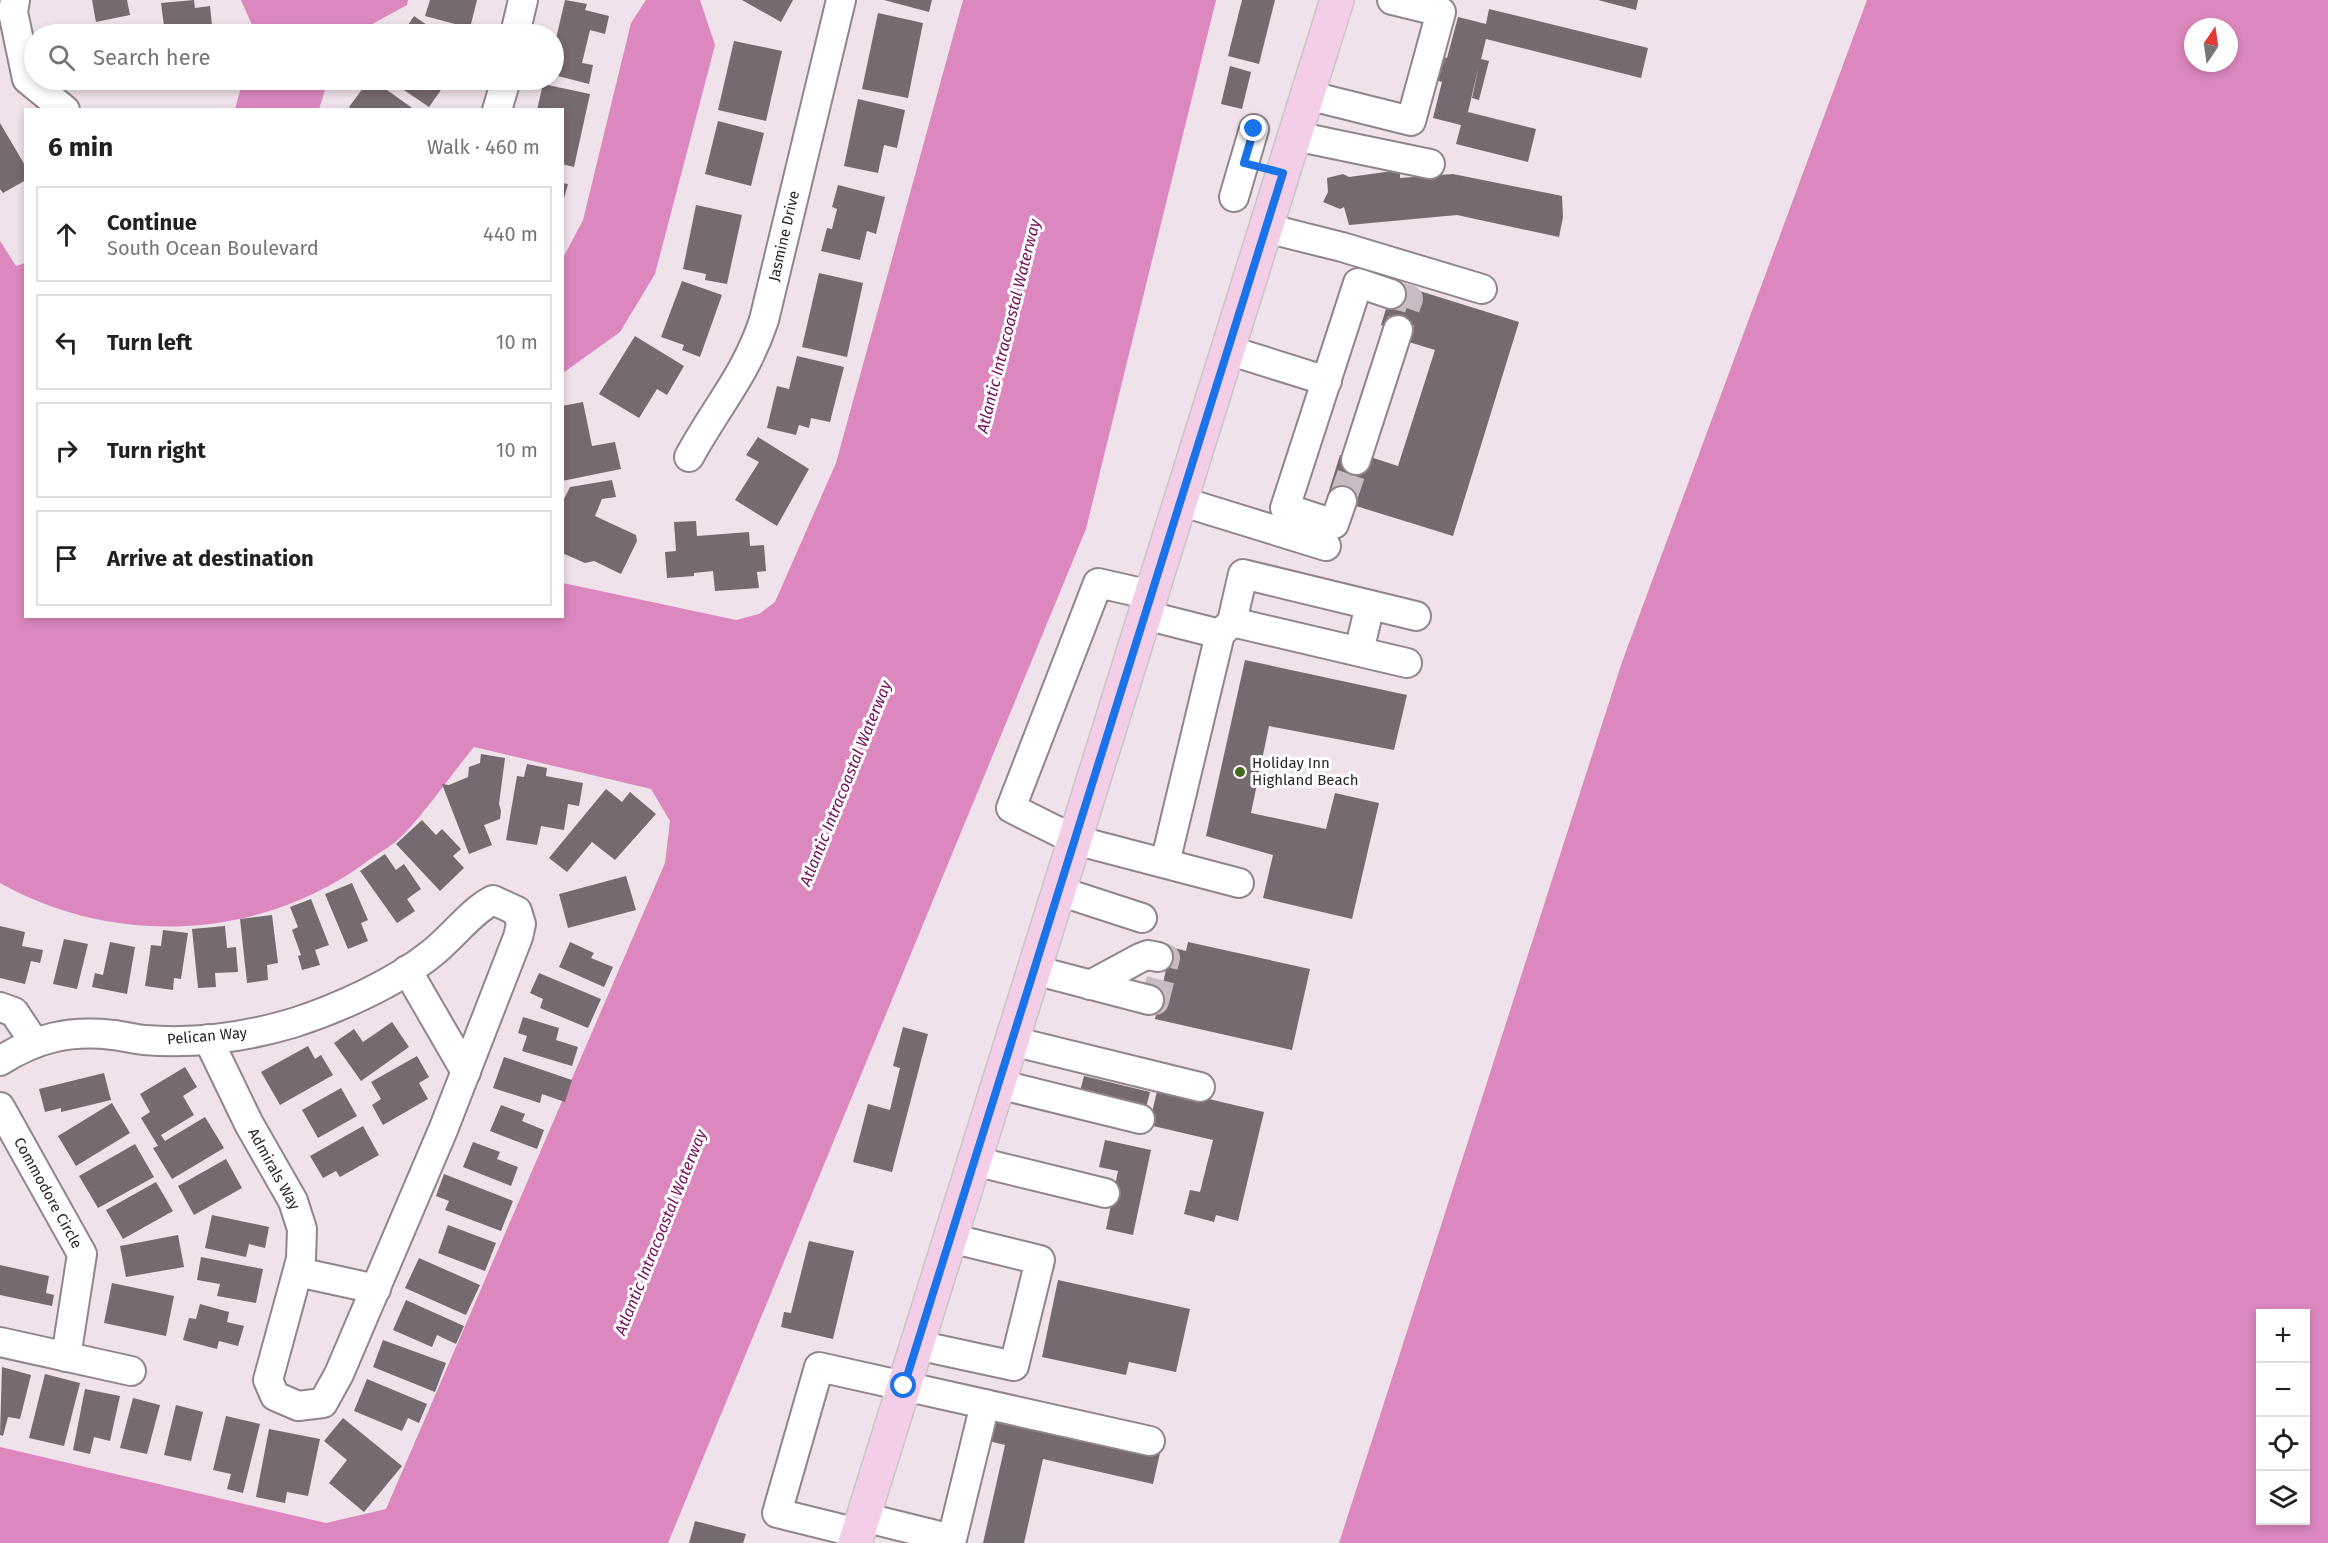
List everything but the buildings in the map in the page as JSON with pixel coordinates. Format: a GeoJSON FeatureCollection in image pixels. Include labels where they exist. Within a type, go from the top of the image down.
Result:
{"type":"FeatureCollection","features":[{"type":"Feature","properties":{"kind":"main road"},"geometry":{"type":"LineString","coordinates":[[859,1531],[1337,0]]}},
{"type":"Feature","properties":{"kind":"street"},"geometry":{"type":"LineString","coordinates":[[15,0],[13,12],[24,65]]}},
{"type":"Feature","properties":{"kind":"street"},"geometry":{"type":"LineString","coordinates":[[517,24],[523,0]]}},
{"type":"Feature","properties":{"kind":"street","name":"Jasmine Drive"},"geometry":{"type":"LineString","coordinates":[[688,457],[705,427],[740,377],[754,351],[764,320],[841,0]]}},
{"type":"Feature","properties":{"kind":"street"},"geometry":{"type":"LineString","coordinates":[[1307,95],[1412,120],[1441,12],[1392,0]]}},
{"type":"Feature","properties":{"kind":"street"},"geometry":{"type":"LineString","coordinates":[[40,90],[63,108]]}},
{"type":"Feature","properties":{"kind":"street"},"geometry":{"type":"LineString","coordinates":[[498,108],[503,90]]}},
{"type":"Feature","properties":{"kind":"street"},"geometry":{"type":"LineString","coordinates":[[1234,197],[1254,129]]}},
{"type":"Feature","properties":{"kind":"street"},"geometry":{"type":"LineString","coordinates":[[1295,136],[1430,164]]}},
{"type":"Feature","properties":{"kind":"street"},"geometry":{"type":"LineString","coordinates":[[1244,163],[1283,173]]}},
{"type":"Feature","properties":{"kind":"street"},"geometry":{"type":"LineString","coordinates":[[1266,228],[1342,247],[1482,289]]}},
{"type":"Feature","properties":{"kind":"street"},"geometry":{"type":"LineString","coordinates":[[1342,501],[1334,524],[1285,508],[1359,283],[1391,294]]}},
{"type":"Feature","properties":{"kind":"street"},"geometry":{"type":"LineString","coordinates":[[1356,460],[1398,330]]}},
{"type":"Feature","properties":{"kind":"street"},"geometry":{"type":"LineString","coordinates":[[1228,350],[1326,381]]}},
{"type":"Feature","properties":{"kind":"street"},"geometry":{"type":"LineString","coordinates":[[1180,501],[1326,546]]}},
{"type":"Feature","properties":{"kind":"street"},"geometry":{"type":"LineString","coordinates":[[1165,863],[1226,628],[1243,574],[1416,616]]}},
{"type":"Feature","properties":{"kind":"street"},"geometry":{"type":"LineString","coordinates":[[1239,883],[1075,840],[1011,808],[1098,583],[1148,605],[1226,628],[1359,651],[1407,663]]}},
{"type":"Feature","properties":{"kind":"street"},"geometry":{"type":"LineString","coordinates":[[1359,651],[1370,605]]}},
{"type":"Feature","properties":{"kind":"street"},"geometry":{"type":"LineString","coordinates":[[1059,891],[1142,918]]}},
{"type":"Feature","properties":{"kind":"street","name":"Pelican Way"},"geometry":{"type":"LineString","coordinates":[[0,1061],[34,1042],[80,1034],[112,1035],[143,1040],[208,1039],[246,1034],[293,1023],[339,1006],[407,970],[429,956],[460,930],[480,907],[493,900],[517,911],[521,924],[518,937],[466,1072],[376,1289],[339,1374],[323,1403]]}},
{"type":"Feature","properties":{"kind":"street"},"geometry":{"type":"LineString","coordinates":[[1090,985],[1140,958],[1148,955],[1158,957]]}},
{"type":"Feature","properties":{"kind":"street"},"geometry":{"type":"LineString","coordinates":[[407,970],[466,1072]]}},
{"type":"Feature","properties":{"kind":"street"},"geometry":{"type":"LineString","coordinates":[[1034,970],[1149,1000]]}},
{"type":"Feature","properties":{"kind":"street"},"geometry":{"type":"LineString","coordinates":[[0,1007],[14,1012],[34,1042]]}},
{"type":"Feature","properties":{"kind":"street","name":"Admirals Way"},"geometry":{"type":"LineString","coordinates":[[208,1039],[249,1124],[299,1215],[303,1244],[298,1272],[268,1380],[275,1396],[298,1406],[323,1403]]}},
{"type":"Feature","properties":{"kind":"street"},"geometry":{"type":"LineString","coordinates":[[1012,1041],[1200,1087]]}},
{"type":"Feature","properties":{"kind":"street"},"geometry":{"type":"LineString","coordinates":[[998,1084],[1140,1119]]}},
{"type":"Feature","properties":{"kind":"street","name":"Commodore Circle"},"geometry":{"type":"LineString","coordinates":[[0,1107],[82,1254],[66,1357]]}},
{"type":"Feature","properties":{"kind":"street"},"geometry":{"type":"LineString","coordinates":[[974,1161],[1105,1193]]}},
{"type":"Feature","properties":{"kind":"street"},"geometry":{"type":"LineString","coordinates":[[916,1345],[1014,1366],[1040,1260],[950,1238]]}},
{"type":"Feature","properties":{"kind":"street"},"geometry":{"type":"LineString","coordinates":[[298,1272],[376,1289]]}},
{"type":"Feature","properties":{"kind":"street"},"geometry":{"type":"LineString","coordinates":[[0,1342],[131,1371]]}},
{"type":"Feature","properties":{"kind":"street"},"geometry":{"type":"LineString","coordinates":[[986,1404],[952,1539],[859,1531],[777,1513],[819,1367],[986,1404],[1150,1441]]}},
{"type":"Feature","properties":{"kind":"water"},"geometry":{"type":"Polygon","coordinates":[[[241,0],[408,0],[407,5],[372,24],[252,24],[241,0]]]}},
{"type":"Feature","properties":{"kind":"water"},"geometry":{"type":"Polygon","coordinates":[[[646,0],[700,0],[715,45],[655,274],[620,332],[564,372],[564,256],[583,220],[631,23],[646,0]]]}},
{"type":"Feature","properties":{"kind":"water","name":"Atlantic Intracoastal Waterway"},"geometry":{"type":"Polygon","coordinates":[[[963,0],[1216,0],[1086,529],[668,1543],[0,1543],[0,1447],[326,1523],[386,1509],[665,863],[670,821],[651,789],[474,747],[412,826],[391,845],[327,887],[283,906],[236,920],[188,926],[140,925],[92,918],[45,904],[0,883],[0,241],[16,266],[24,263],[24,618],[564,618],[564,583],[736,620],[759,614],[775,602],[836,463],[963,0]]]}},
{"type":"Feature","properties":{"kind":"water"},"geometry":{"type":"Polygon","coordinates":[[[1867,0],[2328,0],[2328,1543],[1339,1543],[1622,662],[1867,0]]]}},
{"type":"Feature","properties":{"kind":"water"},"geometry":{"type":"Polygon","coordinates":[[[240,90],[325,90],[319,108],[235,108],[240,90]]]}},
{"type":"Feature","properties":{"kind":"tunnel"},"geometry":{"type":"LineString","coordinates":[[1391,294],[1409,299],[1398,330]]}},
{"type":"Feature","properties":{"kind":"tunnel"},"geometry":{"type":"LineString","coordinates":[[1342,501],[1356,460]]}},
{"type":"Feature","properties":{"kind":"tunnel"},"geometry":{"type":"LineString","coordinates":[[1149,1000],[1155,1001],[1166,958],[1158,957]]}},
{"type":"Feature","properties":{"kind":"place","name":"Holiday Inn Highland Beach"},"geometry":{"type":"Point","coordinates":[1240,772]}},
{"type":"Feature","properties":{"kind":"route"},"geometry":{"type":"LineString","coordinates":[[904,1386],[1283,173],[1244,163],[1254,129]]}}]}
